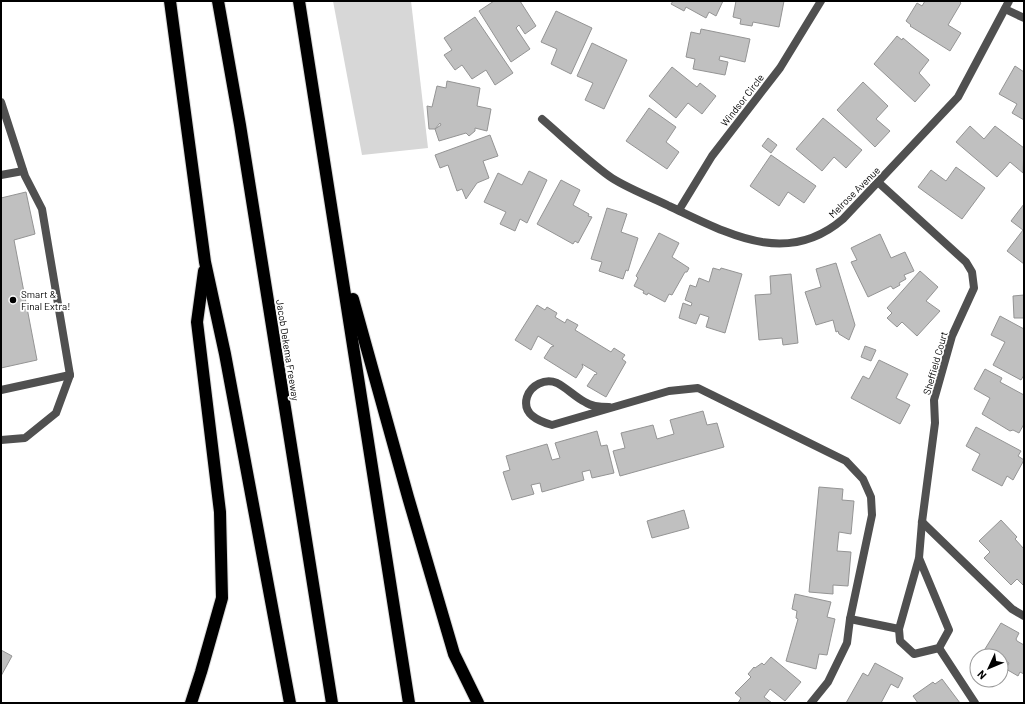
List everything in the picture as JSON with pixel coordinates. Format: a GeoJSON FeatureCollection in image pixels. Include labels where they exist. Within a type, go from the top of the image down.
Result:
{"type":"FeatureCollection","features":[{"type":"Feature","properties":{"kind":"highway"},"geometry":{"type":"LineString","coordinates":[[170,1],[205,262],[225,354],[290,703]]}},
{"type":"Feature","properties":{"kind":"highway","name":"Jacob Dekema Freeway"},"geometry":{"type":"LineString","coordinates":[[218,1],[240,125],[332,703]]}},
{"type":"Feature","properties":{"kind":"highway"},"geometry":{"type":"LineString","coordinates":[[299,1],[409,703]]}},
{"type":"Feature","properties":{"kind":"highway"},"geometry":{"type":"LineString","coordinates":[[338,244],[408,498],[454,654],[478,703]]}},
{"type":"Feature","properties":{"kind":"highway"},"geometry":{"type":"LineString","coordinates":[[191,703],[202,672],[222,598],[220,512],[198,322],[205,262]]}},
{"type":"Feature","properties":{"kind":"street","name":"Windsor Circle"},"geometry":{"type":"LineString","coordinates":[[679,210],[712,156],[780,68],[821,1]]}},
{"type":"Feature","properties":{"kind":"street","name":"Melrose Avenue"},"geometry":{"type":"LineString","coordinates":[[542,119],[610,177],[706,224],[745,238],[771,244],[785,244],[814,238],[834,226],[879,183],[958,97],[1009,1]]}},
{"type":"Feature","properties":{"kind":"street"},"geometry":{"type":"LineString","coordinates":[[1005,9],[1024,18]]}},
{"type":"Feature","properties":{"kind":"street"},"geometry":{"type":"LineString","coordinates":[[1,102],[3,113],[23,171],[42,209],[70,375],[56,413],[25,438],[1,440]]}},
{"type":"Feature","properties":{"kind":"street"},"geometry":{"type":"LineString","coordinates":[[1,175],[23,171]]}},
{"type":"Feature","properties":{"kind":"street","name":"Sheffield Court"},"geometry":{"type":"LineString","coordinates":[[879,183],[966,262],[972,272],[974,288],[952,336],[934,400],[935,423],[922,522],[919,558],[899,629]]}},
{"type":"Feature","properties":{"kind":"street"},"geometry":{"type":"LineString","coordinates":[[1,390],[70,375]]}},
{"type":"Feature","properties":{"kind":"street"},"geometry":{"type":"LineString","coordinates":[[609,407],[600,408],[586,403],[555,383],[541,383],[536,385],[528,394],[526,400],[527,407],[534,418],[552,426],[609,407],[669,391],[698,388],[846,461],[863,479],[872,497],[872,509],[850,619],[847,643],[828,682],[811,703]]}},
{"type":"Feature","properties":{"kind":"street"},"geometry":{"type":"LineString","coordinates":[[922,522],[1012,609],[1024,616]]}},
{"type":"Feature","properties":{"kind":"street","name":"Sheffield Court"},"geometry":{"type":"LineString","coordinates":[[919,558],[949,630],[939,648]]}},
{"type":"Feature","properties":{"kind":"street"},"geometry":{"type":"LineString","coordinates":[[850,619],[899,629],[900,641],[914,654],[939,648],[975,703]]}},
{"type":"Feature","properties":{"kind":"shaded area"},"geometry":{"type":"Polygon","coordinates":[[[333,1],[411,1],[428,148],[362,155],[333,1]]]}},
{"type":"Feature","properties":{"kind":"building"},"geometry":{"type":"Polygon","coordinates":[[[494,1],[520,1],[536,26],[525,34],[519,25],[516,28],[530,49],[511,62],[479,11],[494,1]]]}},
{"type":"Feature","properties":{"kind":"building"},"geometry":{"type":"Polygon","coordinates":[[[673,1],[723,1],[716,16],[709,12],[706,18],[686,7],[684,11],[671,4],[673,1]]]}},
{"type":"Feature","properties":{"kind":"building"},"geometry":{"type":"Polygon","coordinates":[[[736,1],[784,1],[779,27],[753,22],[752,26],[740,24],[741,19],[733,17],[736,1]]]}},
{"type":"Feature","properties":{"kind":"building"},"geometry":{"type":"Polygon","coordinates":[[[925,1],[959,1],[961,3],[948,25],[961,33],[950,51],[910,26],[911,25],[906,21],[917,3],[922,6],[925,1]]]}},
{"type":"Feature","properties":{"kind":"building"},"geometry":{"type":"Polygon","coordinates":[[[556,11],[592,28],[571,74],[551,64],[557,49],[541,42],[556,11]]]}},
{"type":"Feature","properties":{"kind":"building"},"geometry":{"type":"Polygon","coordinates":[[[475,17],[513,73],[495,85],[486,70],[472,79],[462,65],[455,70],[444,55],[452,50],[444,38],[475,17]]]}},
{"type":"Feature","properties":{"kind":"building"},"geometry":{"type":"Polygon","coordinates":[[[701,29],[750,39],[745,62],[720,56],[719,60],[728,62],[725,75],[693,69],[695,59],[686,57],[691,32],[700,34],[701,29]]]}},
{"type":"Feature","properties":{"kind":"building"},"geometry":{"type":"Polygon","coordinates":[[[897,36],[902,40],[903,38],[929,60],[919,73],[930,85],[915,102],[874,64],[897,36]]]}},
{"type":"Feature","properties":{"kind":"building"},"geometry":{"type":"Polygon","coordinates":[[[592,43],[627,60],[604,109],[585,100],[593,83],[577,76],[592,43]]]}},
{"type":"Feature","properties":{"kind":"building"},"geometry":{"type":"Polygon","coordinates":[[[1015,66],[1024,72],[1024,120],[1012,113],[1017,104],[999,94],[1015,66]]]}},
{"type":"Feature","properties":{"kind":"building"},"geometry":{"type":"Polygon","coordinates":[[[672,67],[697,87],[700,83],[716,96],[702,114],[688,103],[676,118],[649,96],[672,67]]]}},
{"type":"Feature","properties":{"kind":"building"},"geometry":{"type":"Polygon","coordinates":[[[447,81],[480,88],[477,106],[491,109],[487,131],[475,128],[475,131],[469,136],[466,133],[439,141],[435,129],[429,129],[427,106],[432,107],[437,86],[446,88],[447,81]]]}},
{"type":"Feature","properties":{"kind":"building"},"geometry":{"type":"Polygon","coordinates":[[[863,82],[888,106],[876,119],[890,131],[875,147],[837,110],[863,82]]]}},
{"type":"Feature","properties":{"kind":"building"},"geometry":{"type":"Polygon","coordinates":[[[649,108],[676,127],[666,142],[679,152],[667,169],[626,141],[649,108]]]}},
{"type":"Feature","properties":{"kind":"building"},"geometry":{"type":"Polygon","coordinates":[[[823,118],[862,150],[846,168],[834,157],[822,171],[796,149],[823,118]]]}},
{"type":"Feature","properties":{"kind":"building"},"geometry":{"type":"Polygon","coordinates":[[[970,126],[984,139],[995,126],[1024,148],[1023,173],[1010,162],[997,177],[956,142],[970,126]]]}},
{"type":"Feature","properties":{"kind":"building"},"geometry":{"type":"Polygon","coordinates":[[[490,135],[498,156],[483,161],[489,178],[477,183],[466,199],[462,189],[457,191],[448,165],[440,168],[435,155],[490,135]]]}},
{"type":"Feature","properties":{"kind":"building"},"geometry":{"type":"Polygon","coordinates":[[[768,138],[777,145],[771,153],[762,146],[768,138]]]}},
{"type":"Feature","properties":{"kind":"building"},"geometry":{"type":"Polygon","coordinates":[[[771,155],[816,186],[804,203],[788,192],[779,206],[750,186],[771,155]]]}},
{"type":"Feature","properties":{"kind":"building"},"geometry":{"type":"Polygon","coordinates":[[[956,167],[985,188],[962,219],[918,187],[931,170],[946,181],[956,167]]]}},
{"type":"Feature","properties":{"kind":"building"},"geometry":{"type":"Polygon","coordinates":[[[529,171],[547,180],[527,223],[520,219],[515,231],[500,224],[506,212],[484,202],[498,173],[522,185],[529,171]]]}},
{"type":"Feature","properties":{"kind":"building"},"geometry":{"type":"Polygon","coordinates":[[[561,180],[580,190],[573,205],[589,214],[588,216],[592,217],[578,243],[575,241],[573,244],[537,224],[561,180]]]}},
{"type":"Feature","properties":{"kind":"building","name":"Smart & Final Extra!"},"geometry":{"type":"Polygon","coordinates":[[[26,192],[35,234],[14,240],[37,360],[1,368],[1,198],[26,192]]]}},
{"type":"Feature","properties":{"kind":"building"},"geometry":{"type":"Polygon","coordinates":[[[1024,204],[1024,264],[1007,251],[1023,230],[1011,221],[1024,204]]]}},
{"type":"Feature","properties":{"kind":"building"},"geometry":{"type":"Polygon","coordinates":[[[607,208],[627,214],[621,232],[638,238],[628,271],[626,270],[623,279],[599,271],[602,262],[591,259],[607,208]]]}},
{"type":"Feature","properties":{"kind":"building"},"geometry":{"type":"Polygon","coordinates":[[[659,233],[679,243],[672,257],[689,268],[687,272],[685,272],[672,295],[669,294],[665,302],[648,293],[647,295],[643,293],[644,291],[634,286],[638,278],[636,276],[659,233]]]}},
{"type":"Feature","properties":{"kind":"building"},"geometry":{"type":"Polygon","coordinates":[[[880,234],[891,258],[905,252],[914,271],[904,275],[906,279],[893,289],[891,286],[868,297],[851,262],[857,260],[851,248],[880,234]]]}},
{"type":"Feature","properties":{"kind":"building"},"geometry":{"type":"Polygon","coordinates":[[[836,263],[855,325],[849,340],[839,334],[838,331],[836,332],[833,320],[816,325],[805,292],[821,287],[816,269],[836,263]]]}},
{"type":"Feature","properties":{"kind":"building"},"geometry":{"type":"Polygon","coordinates":[[[713,268],[720,270],[721,268],[742,274],[725,333],[706,327],[709,317],[700,314],[696,324],[679,318],[683,303],[691,306],[692,303],[685,300],[690,285],[696,287],[699,278],[709,282],[713,268]]]}},
{"type":"Feature","properties":{"kind":"building"},"geometry":{"type":"Polygon","coordinates":[[[920,271],[938,287],[926,301],[940,311],[917,336],[902,322],[897,327],[887,318],[892,313],[887,308],[920,271]]]}},
{"type":"Feature","properties":{"kind":"building"},"geometry":{"type":"Polygon","coordinates":[[[791,274],[798,343],[783,345],[782,338],[759,340],[755,295],[771,294],[770,276],[791,274]]]}},
{"type":"Feature","properties":{"kind":"building"},"geometry":{"type":"Polygon","coordinates":[[[1024,295],[1024,318],[1014,318],[1013,296],[1024,295]]]}},
{"type":"Feature","properties":{"kind":"building"},"geometry":{"type":"Polygon","coordinates":[[[537,305],[545,310],[547,307],[557,313],[555,317],[565,323],[567,319],[578,325],[575,330],[611,352],[614,348],[625,355],[622,359],[626,362],[606,397],[587,386],[597,373],[582,364],[583,367],[576,378],[544,358],[551,347],[554,346],[538,336],[531,350],[515,340],[537,305]]]}},
{"type":"Feature","properties":{"kind":"building"},"geometry":{"type":"Polygon","coordinates":[[[1000,316],[1024,329],[1024,375],[1021,380],[993,365],[1005,342],[991,335],[1000,316]]]}},
{"type":"Feature","properties":{"kind":"building"},"geometry":{"type":"Polygon","coordinates":[[[865,346],[876,350],[871,361],[861,357],[865,346]]]}},
{"type":"Feature","properties":{"kind":"building"},"geometry":{"type":"Polygon","coordinates":[[[879,360],[908,374],[896,398],[910,405],[900,424],[851,398],[863,376],[869,379],[879,360]]]}},
{"type":"Feature","properties":{"kind":"building"},"geometry":{"type":"Polygon","coordinates":[[[985,369],[1002,378],[1000,382],[1024,395],[1024,424],[1019,433],[1013,430],[1010,431],[982,414],[990,398],[974,389],[985,369]]]}},
{"type":"Feature","properties":{"kind":"building"},"geometry":{"type":"Polygon","coordinates":[[[703,411],[707,425],[717,423],[724,447],[620,476],[613,451],[625,448],[621,433],[653,425],[657,439],[674,434],[670,420],[703,411]]]}},
{"type":"Feature","properties":{"kind":"building"},"geometry":{"type":"Polygon","coordinates":[[[976,427],[1021,451],[1018,456],[1024,460],[1013,480],[1007,476],[1002,486],[972,470],[980,454],[966,446],[976,427]]]}},
{"type":"Feature","properties":{"kind":"building"},"geometry":{"type":"Polygon","coordinates":[[[597,431],[601,446],[607,445],[614,473],[592,478],[590,470],[582,472],[584,480],[542,492],[540,483],[531,485],[534,494],[512,500],[503,472],[510,470],[506,456],[547,444],[552,460],[560,458],[555,443],[597,431]]]}},
{"type":"Feature","properties":{"kind":"building"},"geometry":{"type":"Polygon","coordinates":[[[819,487],[843,489],[842,500],[854,501],[851,534],[839,532],[837,551],[851,552],[848,586],[833,585],[833,594],[809,592],[819,487]]]}},
{"type":"Feature","properties":{"kind":"building"},"geometry":{"type":"Polygon","coordinates":[[[684,510],[689,528],[652,538],[647,521],[684,510]]]}},
{"type":"Feature","properties":{"kind":"building"},"geometry":{"type":"Polygon","coordinates":[[[1001,520],[1017,537],[1015,539],[1024,549],[1024,586],[1017,579],[1011,585],[984,558],[990,552],[979,541],[1001,520]]]}},
{"type":"Feature","properties":{"kind":"building"},"geometry":{"type":"Polygon","coordinates":[[[795,594],[831,602],[827,617],[835,619],[827,655],[819,654],[816,669],[786,661],[798,619],[796,618],[797,611],[792,609],[795,594]]]}},
{"type":"Feature","properties":{"kind":"building"},"geometry":{"type":"Polygon","coordinates":[[[1001,623],[1019,633],[1016,639],[1024,645],[1024,674],[1020,672],[1018,676],[1009,671],[1009,648],[986,648],[1001,623]]]}},
{"type":"Feature","properties":{"kind":"building"},"geometry":{"type":"Polygon","coordinates":[[[1,650],[12,656],[1,676],[1,650]]]}},
{"type":"Feature","properties":{"kind":"building"},"geometry":{"type":"Polygon","coordinates":[[[771,657],[801,682],[785,701],[770,689],[764,697],[772,703],[738,703],[741,698],[735,693],[751,677],[748,674],[754,667],[755,668],[762,663],[764,665],[771,657]]]}},
{"type":"Feature","properties":{"kind":"building"},"geometry":{"type":"Polygon","coordinates":[[[875,663],[903,678],[898,688],[891,684],[881,703],[846,703],[863,673],[868,676],[875,663]]]}},
{"type":"Feature","properties":{"kind":"building"},"geometry":{"type":"Polygon","coordinates":[[[942,679],[960,703],[918,703],[913,696],[933,682],[935,684],[942,679]]]}},
{"type":"Feature","properties":{"kind":"place","name":"Smart & Final Extra!"},"geometry":{"type":"Point","coordinates":[13,300]}}]}
